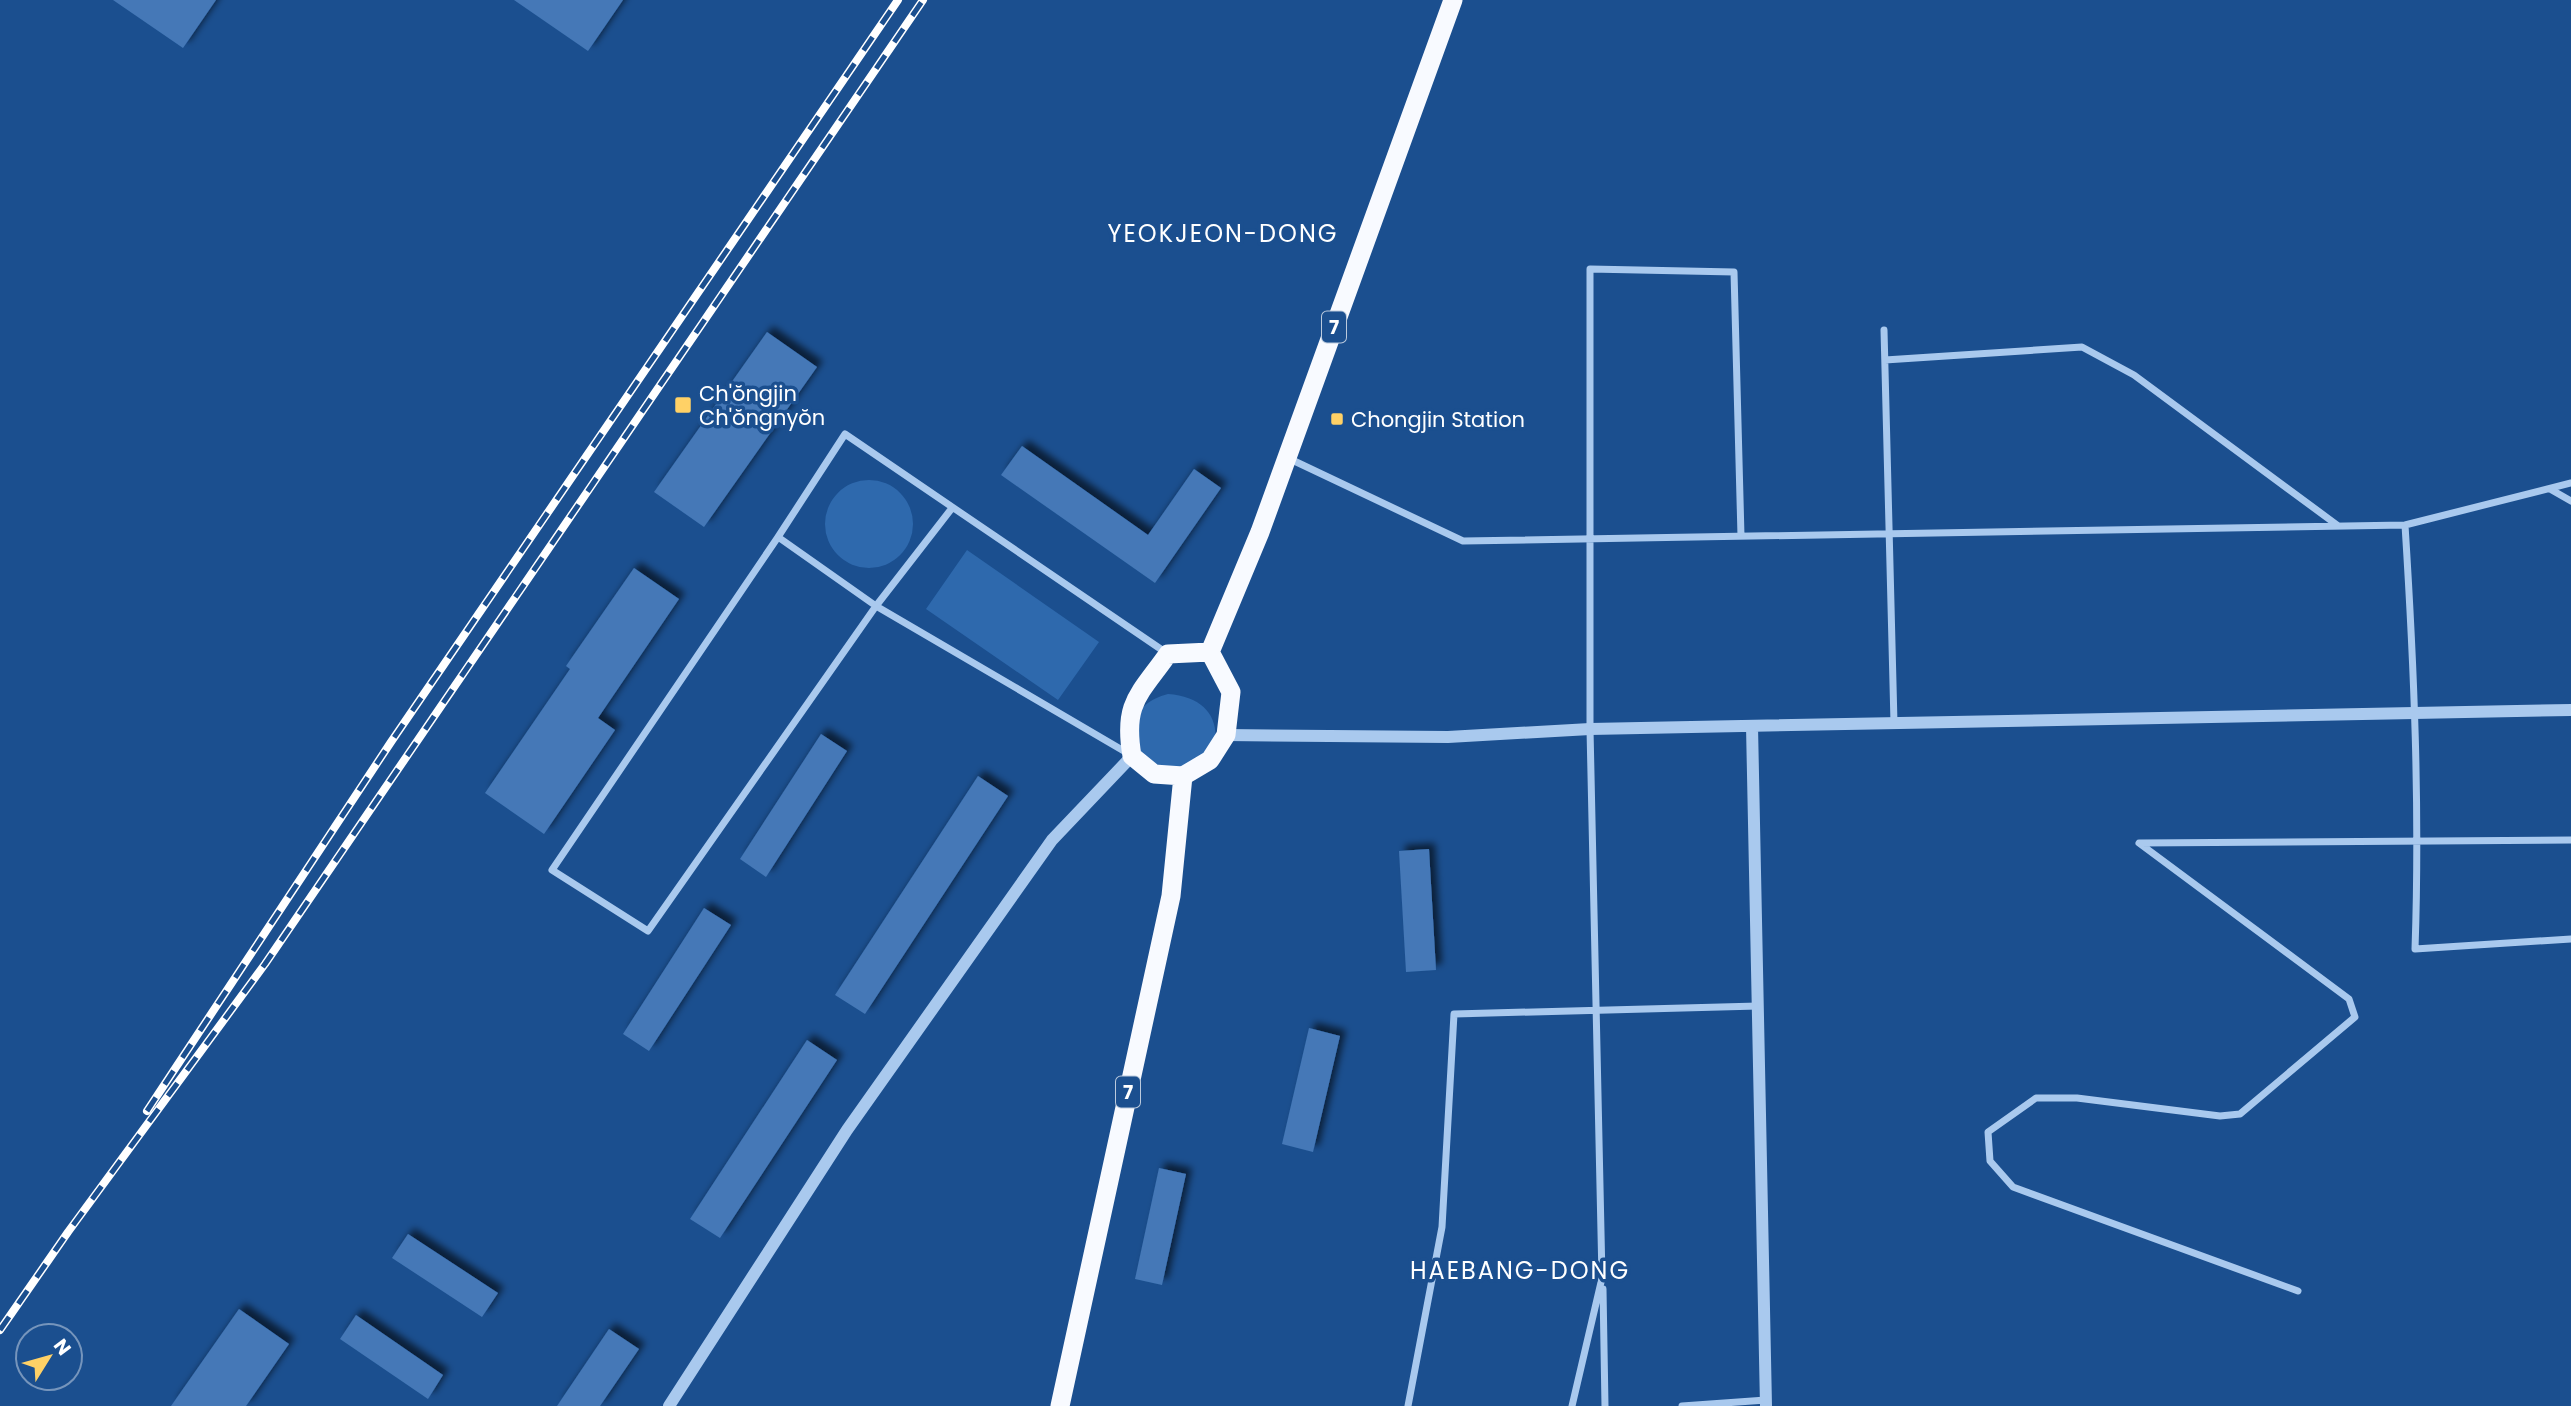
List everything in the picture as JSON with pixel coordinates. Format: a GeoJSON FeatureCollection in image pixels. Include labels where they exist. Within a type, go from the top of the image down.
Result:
{"type":"FeatureCollection","features":[{"type":"Feature","properties":{"kind":"highway","name":"7"},"geometry":{"type":"LineString","coordinates":[[1210,652],[1260,533],[1453,0]]}},
{"type":"Feature","properties":{"kind":"highway"},"geometry":{"type":"LineString","coordinates":[[1210,652],[1231,692],[1226,735],[1210,760],[1183,776],[1154,774],[1132,756],[1128,730],[1131,705],[1168,654],[1210,652]]}},
{"type":"Feature","properties":{"kind":"highway","name":"7"},"geometry":{"type":"LineString","coordinates":[[1060,1406],[1171,896],[1183,776]]}},
{"type":"Feature","properties":{"kind":"street"},"geometry":{"type":"LineString","coordinates":[[1605,1406],[1590,729],[1590,270],[1734,272],[1741,536]]}},
{"type":"Feature","properties":{"kind":"street"},"geometry":{"type":"LineString","coordinates":[[1884,330],[1894,723]]}},
{"type":"Feature","properties":{"kind":"street"},"geometry":{"type":"LineString","coordinates":[[1885,360],[2082,347],[2134,375],[2337,526]]}},
{"type":"Feature","properties":{"kind":"street"},"geometry":{"type":"LineString","coordinates":[[952,508],[876,606],[648,931],[552,870],[845,435],[1168,654]]}},
{"type":"Feature","properties":{"kind":"street"},"geometry":{"type":"LineString","coordinates":[[1286,457],[1462,541],[2405,524],[2571,483]]}},
{"type":"Feature","properties":{"kind":"street"},"geometry":{"type":"LineString","coordinates":[[2550,489],[2571,500]]}},
{"type":"Feature","properties":{"kind":"street"},"geometry":{"type":"LineString","coordinates":[[2405,524],[2417,712],[2419,842],[2415,949],[2571,939]]}},
{"type":"Feature","properties":{"kind":"street"},"geometry":{"type":"LineString","coordinates":[[668,1406],[847,1130],[1052,840],[1132,756],[876,606],[778,537]]}},
{"type":"Feature","properties":{"kind":"street"},"geometry":{"type":"LineString","coordinates":[[1226,735],[1448,737],[1590,729],[2571,709]]}},
{"type":"Feature","properties":{"kind":"street"},"geometry":{"type":"LineString","coordinates":[[1682,1406],[1766,1403],[1752,726]]}},
{"type":"Feature","properties":{"kind":"street"},"geometry":{"type":"LineString","coordinates":[[2298,1291],[2013,1187],[1990,1161],[1988,1132],[2036,1098],[2077,1098],[2220,1116],[2240,1114],[2355,1017],[2349,999],[2139,843],[2571,840]]}},
{"type":"Feature","properties":{"kind":"street"},"geometry":{"type":"LineString","coordinates":[[1408,1406],[1442,1227],[1454,1014],[1758,1006]]}},
{"type":"Feature","properties":{"kind":"street"},"geometry":{"type":"LineString","coordinates":[[1572,1406],[1602,1278]]}},
{"type":"Feature","properties":{"kind":"shaded area"},"geometry":{"type":"Polygon","coordinates":[[[869,480],[886,484],[900,493],[909,507],[913,524],[909,541],[900,555],[886,564],[869,568],[852,564],[838,555],[829,541],[825,524],[829,507],[838,493],[852,484],[869,480]]]}},
{"type":"Feature","properties":{"kind":"shaded area"},"geometry":{"type":"Polygon","coordinates":[[[967,550],[1099,642],[1058,700],[926,609],[967,550]]]}},
{"type":"Feature","properties":{"kind":"shaded area"},"geometry":{"type":"Polygon","coordinates":[[[1168,694],[1182,696],[1204,707],[1214,725],[1214,749],[1210,763],[1146,773],[1131,723],[1146,704],[1168,694]]]}},
{"type":"Feature","properties":{"kind":"building"},"geometry":{"type":"Polygon","coordinates":[[[113,0],[216,0],[183,48],[113,0]]]}},
{"type":"Feature","properties":{"kind":"building"},"geometry":{"type":"Polygon","coordinates":[[[514,0],[623,0],[588,51],[514,0]]]}},
{"type":"Feature","properties":{"kind":"building"},"geometry":{"type":"Polygon","coordinates":[[[767,332],[817,367],[704,527],[654,492],[767,332]]]}},
{"type":"Feature","properties":{"kind":"building"},"geometry":{"type":"Polygon","coordinates":[[[1022,446],[1148,535],[1194,469],[1221,488],[1155,583],[1001,475],[1022,446]]]}},
{"type":"Feature","properties":{"kind":"building"},"geometry":{"type":"Polygon","coordinates":[[[634,568],[679,599],[598,718],[615,730],[544,834],[485,793],[570,669],[566,666],[634,568]]]}},
{"type":"Feature","properties":{"kind":"building"},"geometry":{"type":"Polygon","coordinates":[[[821,734],[847,751],[766,877],[740,859],[821,734]]]}},
{"type":"Feature","properties":{"kind":"building"},"geometry":{"type":"Polygon","coordinates":[[[978,776],[1008,796],[865,1014],[835,995],[978,776]]]}},
{"type":"Feature","properties":{"kind":"building"},"geometry":{"type":"Polygon","coordinates":[[[1429,849],[1436,970],[1406,972],[1399,851],[1429,849]]]}},
{"type":"Feature","properties":{"kind":"building"},"geometry":{"type":"Polygon","coordinates":[[[704,908],[731,925],[649,1051],[623,1034],[704,908]]]}},
{"type":"Feature","properties":{"kind":"building"},"geometry":{"type":"Polygon","coordinates":[[[1309,1028],[1340,1036],[1313,1152],[1282,1144],[1309,1028]]]}},
{"type":"Feature","properties":{"kind":"building"},"geometry":{"type":"Polygon","coordinates":[[[807,1040],[837,1060],[720,1238],[690,1219],[807,1040]]]}},
{"type":"Feature","properties":{"kind":"building"},"geometry":{"type":"Polygon","coordinates":[[[1159,1168],[1186,1174],[1162,1285],[1135,1279],[1159,1168]]]}},
{"type":"Feature","properties":{"kind":"building"},"geometry":{"type":"Polygon","coordinates":[[[408,1234],[498,1293],[482,1317],[392,1258],[408,1234]]]}},
{"type":"Feature","properties":{"kind":"building"},"geometry":{"type":"Polygon","coordinates":[[[239,1309],[289,1344],[246,1406],[171,1406],[239,1309]]]}},
{"type":"Feature","properties":{"kind":"building"},"geometry":{"type":"Polygon","coordinates":[[[356,1315],[443,1375],[428,1399],[340,1339],[356,1315]]]}},
{"type":"Feature","properties":{"kind":"building"},"geometry":{"type":"Polygon","coordinates":[[[609,1329],[639,1349],[600,1406],[557,1406],[609,1329]]]}},
{"type":"Feature","properties":{"kind":"railway"},"geometry":{"type":"LineString","coordinates":[[147,1111],[391,742],[898,0]]}},
{"type":"Feature","properties":{"kind":"railway"},"geometry":{"type":"LineString","coordinates":[[0,1330],[68,1232],[265,964],[923,0]]}},
{"type":"Feature","properties":{"kind":"place","name":"Ch'ŏngjin Ch'ŏngnyŏn"},"geometry":{"type":"Point","coordinates":[683,405]}},
{"type":"Feature","properties":{"kind":"place","name":"Chongjin Station"},"geometry":{"type":"Point","coordinates":[1337,419]}},
{"type":"Feature","properties":{"kind":"district","name":"YEOKJEON-DONG"},"geometry":{"type":"Point","coordinates":[1223,233]}},
{"type":"Feature","properties":{"kind":"district","name":"HAEBANG-DONG"},"geometry":{"type":"Point","coordinates":[1520,1270]}}]}
